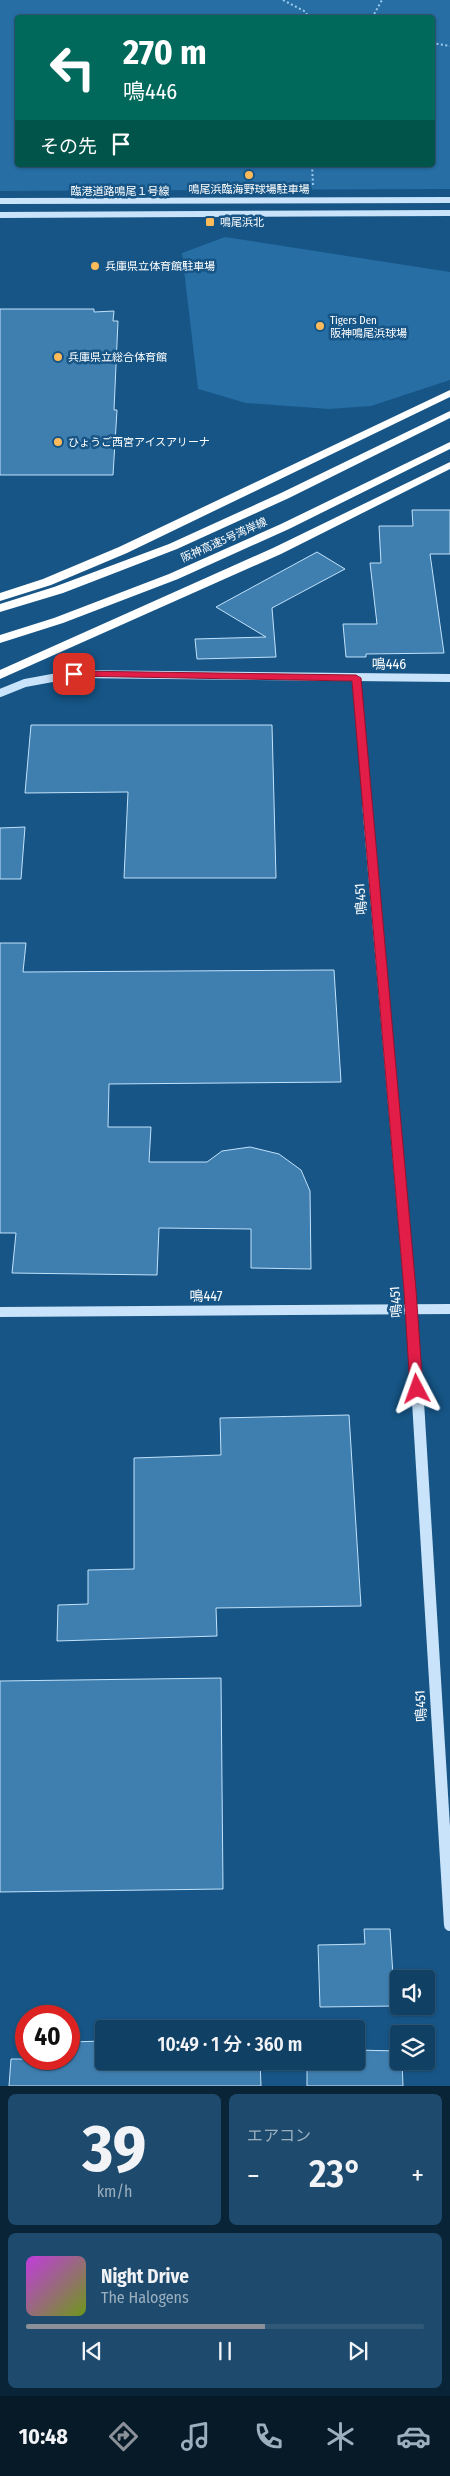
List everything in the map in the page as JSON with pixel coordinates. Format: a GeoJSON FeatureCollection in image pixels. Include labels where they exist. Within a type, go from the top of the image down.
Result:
{"type":"FeatureCollection","features":[{"type":"Feature","properties":{"kind":"highway"},"geometry":{"type":"LineString","coordinates":[[0,597],[47,582],[123,550],[450,393]]}},
{"type":"Feature","properties":{"kind":"highway","name":"阪神高速5号湾岸線"},"geometry":{"type":"LineString","coordinates":[[0,608],[98,575],[187,540],[268,503],[450,414]]}},
{"type":"Feature","properties":{"kind":"highway","name":"阪神高速5号湾岸線"},"geometry":{"type":"LineString","coordinates":[[0,639],[127,596],[252,543],[450,445]]}},
{"type":"Feature","properties":{"kind":"highway"},"geometry":{"type":"LineString","coordinates":[[0,674],[277,551],[450,465]]}},
{"type":"Feature","properties":{"kind":"street","name":"臨港道路鳴尾１号線"},"geometry":{"type":"LineString","coordinates":[[0,201],[450,200]]}},
{"type":"Feature","properties":{"kind":"street","name":"臨港道路鳴尾１号線"},"geometry":{"type":"LineString","coordinates":[[0,215],[450,213]]}},
{"type":"Feature","properties":{"kind":"street","name":"鳴446"},"geometry":{"type":"LineString","coordinates":[[0,693],[24,683],[74,674],[450,678]]}},
{"type":"Feature","properties":{"kind":"street","name":"鳴451"},"geometry":{"type":"LineString","coordinates":[[356,678],[412,1310],[450,1924]]}},
{"type":"Feature","properties":{"kind":"street","name":"鳴447"},"geometry":{"type":"LineString","coordinates":[[0,1312],[450,1309]]}},
{"type":"Feature","properties":{"kind":"path"},"geometry":{"type":"LineString","coordinates":[[283,0],[306,12],[307,15]]}},
{"type":"Feature","properties":{"kind":"path"},"geometry":{"type":"LineString","coordinates":[[374,15],[382,0]]}},
{"type":"Feature","properties":{"kind":"path"},"geometry":{"type":"LineString","coordinates":[[435,44],[450,46]]}},
{"type":"Feature","properties":{"kind":"shaded area"},"geometry":{"type":"Polygon","coordinates":[[[0,0],[450,0],[450,189],[0,191],[0,0]]]}},
{"type":"Feature","properties":{"kind":"shaded area","name":"Tigers Den 阪神鳴尾浜球場"},"geometry":{"type":"Polygon","coordinates":[[[225,237],[450,272],[450,380],[371,406],[329,409],[246,403],[198,389],[182,253],[225,237]]]}},
{"type":"Feature","properties":{"kind":"building"},"geometry":{"type":"Polygon","coordinates":[[[0,309],[94,309],[94,312],[114,311],[113,321],[118,321],[114,410],[117,410],[113,475],[0,475],[0,309]]]}},
{"type":"Feature","properties":{"kind":"building"},"geometry":{"type":"Polygon","coordinates":[[[412,510],[450,510],[450,554],[430,554],[444,653],[366,654],[366,657],[346,657],[343,624],[377,624],[370,563],[381,563],[379,526],[413,526],[412,510]]]}},
{"type":"Feature","properties":{"kind":"building"},"geometry":{"type":"Polygon","coordinates":[[[317,552],[345,569],[272,608],[276,657],[197,659],[195,639],[266,637],[216,607],[317,552]]]}},
{"type":"Feature","properties":{"kind":"building"},"geometry":{"type":"Polygon","coordinates":[[[31,725],[272,725],[276,878],[124,878],[128,792],[25,793],[31,725]]]}},
{"type":"Feature","properties":{"kind":"building"},"geometry":{"type":"Polygon","coordinates":[[[25,827],[21,879],[0,879],[0,828],[25,827]]]}},
{"type":"Feature","properties":{"kind":"building"},"geometry":{"type":"Polygon","coordinates":[[[0,943],[26,943],[23,972],[334,970],[341,1082],[109,1084],[108,1127],[151,1127],[149,1162],[207,1162],[222,1151],[250,1147],[279,1154],[301,1170],[310,1191],[311,1269],[251,1268],[251,1229],[159,1228],[157,1275],[12,1273],[16,1233],[0,1233],[0,943]]]}},
{"type":"Feature","properties":{"kind":"building"},"geometry":{"type":"Polygon","coordinates":[[[349,1415],[361,1606],[216,1608],[217,1636],[57,1641],[58,1605],[88,1604],[88,1570],[134,1569],[134,1458],[221,1455],[220,1418],[349,1415]]]}},
{"type":"Feature","properties":{"kind":"building"},"geometry":{"type":"Polygon","coordinates":[[[221,1678],[223,1889],[0,1892],[0,1681],[221,1678]]]}},
{"type":"Feature","properties":{"kind":"building"},"geometry":{"type":"Polygon","coordinates":[[[364,1929],[390,1929],[393,1970],[390,1970],[390,2006],[320,2007],[318,1945],[365,1944],[364,1929]]]}},
{"type":"Feature","properties":{"kind":"building"},"geometry":{"type":"Polygon","coordinates":[[[95,2041],[95,2070],[260,2070],[261,2086],[9,2086],[11,2059],[15,2059],[15,2070],[80,2070],[80,2042],[95,2041]]]}},
{"type":"Feature","properties":{"kind":"building"},"geometry":{"type":"Polygon","coordinates":[[[365,2050],[390,2051],[390,2070],[402,2070],[403,2086],[307,2086],[307,2070],[365,2070],[365,2050]]]}},
{"type":"Feature","properties":{"kind":"place","name":"鳴尾浜臨海野球場駐車場"},"geometry":{"type":"Point","coordinates":[249,175]}},
{"type":"Feature","properties":{"kind":"place","name":"鳴尾浜北"},"geometry":{"type":"Point","coordinates":[210,222]}},
{"type":"Feature","properties":{"kind":"place","name":"兵庫県立体育館駐車場"},"geometry":{"type":"Point","coordinates":[95,266]}},
{"type":"Feature","properties":{"kind":"place","name":"Tigers Den 阪神鳴尾浜球場"},"geometry":{"type":"Point","coordinates":[320,326]}},
{"type":"Feature","properties":{"kind":"place","name":"兵庫県立総合体育館"},"geometry":{"type":"Point","coordinates":[58,357]}},
{"type":"Feature","properties":{"kind":"place","name":"ひょうご西宮アイスアリーナ"},"geometry":{"type":"Point","coordinates":[58,442]}},
{"type":"Feature","properties":{"kind":"route"},"geometry":{"type":"LineString","coordinates":[[74,674],[356,678],[417,1389]]}}]}
